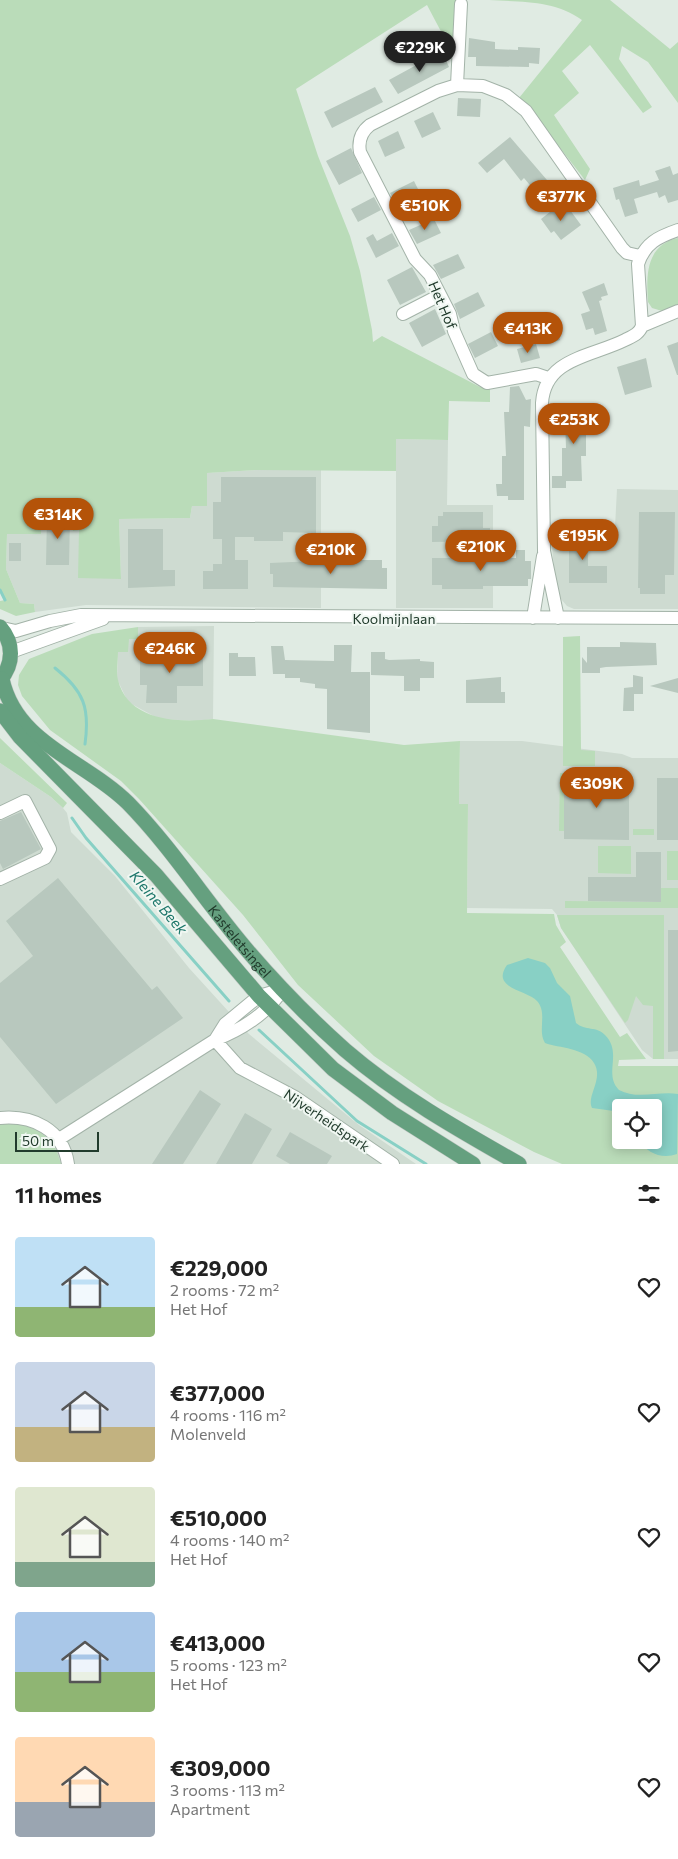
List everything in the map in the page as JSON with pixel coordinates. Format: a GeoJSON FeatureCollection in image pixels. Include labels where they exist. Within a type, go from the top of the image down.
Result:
{"type":"FeatureCollection","features":[{"type":"Feature","properties":{"kind":"main road"},"geometry":{"type":"LineString","coordinates":[[1,628],[8,639],[11,652],[9,666],[1,679]]}},
{"type":"Feature","properties":{"kind":"main road","name":"Kasteletsingel"},"geometry":{"type":"LineString","coordinates":[[1,679],[12,706],[28,728],[51,749],[126,802],[168,848],[247,949],[283,989],[346,1050],[404,1095],[463,1133],[519,1164]]}},
{"type":"Feature","properties":{"kind":"main road","name":"Kasteletsingel"},"geometry":{"type":"LineString","coordinates":[[0,711],[20,737],[168,888],[259,996],[333,1069],[392,1113],[473,1164]]}},
{"type":"Feature","properties":{"kind":"street"},"geometry":{"type":"LineString","coordinates":[[457,85],[461,4]]}},
{"type":"Feature","properties":{"kind":"street","name":"Het Hof"},"geometry":{"type":"LineString","coordinates":[[548,378],[536,374],[493,383],[481,381],[474,374],[430,275],[415,259],[359,146],[360,136],[370,125],[438,91],[457,85],[483,86],[501,93],[526,111],[622,248],[627,253],[640,256]]}},
{"type":"Feature","properties":{"kind":"street"},"geometry":{"type":"LineString","coordinates":[[642,326],[638,264],[640,256],[647,245],[654,240],[678,230]]}},
{"type":"Feature","properties":{"kind":"street"},"geometry":{"type":"LineString","coordinates":[[403,314],[440,295]]}},
{"type":"Feature","properties":{"kind":"street"},"geometry":{"type":"LineString","coordinates":[[533,618],[544,551],[542,403],[543,392],[548,378],[562,366],[636,334],[642,326],[678,311]]}},
{"type":"Feature","properties":{"kind":"street"},"geometry":{"type":"LineString","coordinates":[[544,551],[558,618]]}},
{"type":"Feature","properties":{"kind":"street","name":"Koolmijnlaan"},"geometry":{"type":"LineString","coordinates":[[1,628],[16,631],[81,615],[678,618]]}},
{"type":"Feature","properties":{"kind":"street","name":"Koolmijnlaan"},"geometry":{"type":"LineString","coordinates":[[11,652],[110,616]]}},
{"type":"Feature","properties":{"kind":"street"},"geometry":{"type":"LineString","coordinates":[[0,813],[24,801],[50,849],[45,858],[0,879]]}},
{"type":"Feature","properties":{"kind":"street"},"geometry":{"type":"LineString","coordinates":[[215,1040],[225,1024],[259,996],[283,989]]}},
{"type":"Feature","properties":{"kind":"street"},"geometry":{"type":"LineString","coordinates":[[59,1140],[215,1040],[234,1033],[271,1007],[283,989]]}},
{"type":"Feature","properties":{"kind":"street","name":"Nijverheidspark"},"geometry":{"type":"LineString","coordinates":[[215,1040],[240,1068],[295,1097],[392,1164]]}},
{"type":"Feature","properties":{"kind":"street"},"geometry":{"type":"LineString","coordinates":[[0,1117],[14,1116],[34,1120],[51,1131],[66,1151],[68,1164]]}},
{"type":"Feature","properties":{"kind":"shaded area"},"geometry":{"type":"Polygon","coordinates":[[[396,439],[448,440],[447,505],[493,505],[493,608],[396,608],[396,439]]]}},
{"type":"Feature","properties":{"kind":"shaded area"},"geometry":{"type":"Polygon","coordinates":[[[256,470],[321,470],[321,608],[86,605],[35,612],[34,604],[20,603],[6,569],[7,534],[42,504],[71,504],[73,530],[79,529],[121,579],[119,519],[190,518],[192,506],[207,505],[207,473],[256,470]]]}},
{"type":"Feature","properties":{"kind":"shaded area"},"geometry":{"type":"Polygon","coordinates":[[[617,489],[678,490],[678,609],[574,609],[567,606],[561,599],[555,579],[550,525],[615,527],[617,489]]]}},
{"type":"Feature","properties":{"kind":"shaded area"},"geometry":{"type":"Polygon","coordinates":[[[214,626],[213,719],[197,721],[159,719],[128,702],[117,679],[118,652],[129,639],[138,638],[138,627],[214,626]]]}},
{"type":"Feature","properties":{"kind":"shaded area"},"geometry":{"type":"Polygon","coordinates":[[[460,741],[522,741],[622,754],[632,758],[678,758],[678,1059],[653,1059],[642,1050],[561,928],[557,915],[552,909],[467,908],[468,804],[459,804],[460,741]]]}},
{"type":"Feature","properties":{"kind":"shaded area"},"geometry":{"type":"Polygon","coordinates":[[[0,763],[51,797],[63,808],[67,813],[71,832],[115,876],[189,968],[249,1034],[359,1125],[416,1164],[0,1164],[0,763]]]}},
{"type":"Feature","properties":{"kind":"green space"},"geometry":{"type":"Polygon","coordinates":[[[0,0],[458,0],[455,58],[427,5],[296,89],[318,156],[350,236],[360,271],[373,342],[382,336],[480,387],[490,388],[490,402],[449,401],[448,440],[396,439],[396,471],[256,470],[207,473],[207,506],[192,506],[190,518],[119,519],[121,579],[78,578],[79,530],[73,531],[71,505],[42,504],[41,534],[7,534],[6,569],[20,603],[34,604],[35,612],[16,616],[0,609],[0,601],[5,600],[0,590],[0,0]]]}},
{"type":"Feature","properties":{"kind":"green space"},"geometry":{"type":"Polygon","coordinates":[[[489,0],[610,0],[670,49],[678,42],[678,103],[648,62],[622,46],[619,59],[652,107],[643,113],[590,45],[562,71],[579,93],[554,115],[590,169],[585,180],[519,98],[582,20],[572,13],[549,5],[489,0]]]}},
{"type":"Feature","properties":{"kind":"green space"},"geometry":{"type":"Polygon","coordinates":[[[678,238],[678,305],[662,311],[652,308],[648,302],[647,282],[650,262],[660,247],[678,238]]]}},
{"type":"Feature","properties":{"kind":"green space"},"geometry":{"type":"Polygon","coordinates":[[[138,627],[138,639],[129,639],[128,652],[118,652],[118,680],[124,694],[132,704],[156,716],[185,720],[213,719],[404,745],[460,741],[459,804],[468,804],[467,913],[554,914],[556,925],[566,942],[560,947],[620,1037],[627,1033],[646,1059],[619,1060],[618,1066],[678,1066],[678,1164],[562,1164],[534,1152],[438,1101],[374,1056],[298,985],[243,915],[139,799],[121,781],[50,730],[22,696],[18,685],[19,675],[29,659],[92,634],[138,627]]]}},
{"type":"Feature","properties":{"kind":"green space"},"geometry":{"type":"Polygon","coordinates":[[[580,636],[581,750],[595,751],[595,766],[563,766],[563,637],[580,636]]]}},
{"type":"Feature","properties":{"kind":"green space"},"geometry":{"type":"Polygon","coordinates":[[[0,738],[67,803],[63,808],[51,797],[0,763],[0,738]]]}},
{"type":"Feature","properties":{"kind":"green space"},"geometry":{"type":"Polygon","coordinates":[[[560,773],[580,773],[564,831],[559,831],[560,773]]]}},
{"type":"Feature","properties":{"kind":"green space"},"geometry":{"type":"Polygon","coordinates":[[[585,773],[620,773],[620,778],[585,778],[585,773]]]}},
{"type":"Feature","properties":{"kind":"green space"},"geometry":{"type":"Polygon","coordinates":[[[633,829],[654,829],[654,835],[633,835],[633,829]]]}},
{"type":"Feature","properties":{"kind":"green space"},"geometry":{"type":"Polygon","coordinates":[[[598,846],[631,846],[631,874],[598,873],[598,846]]]}},
{"type":"Feature","properties":{"kind":"green space"},"geometry":{"type":"Polygon","coordinates":[[[667,851],[678,851],[678,880],[667,880],[667,851]]]}},
{"type":"Feature","properties":{"kind":"green space"},"geometry":{"type":"Polygon","coordinates":[[[661,888],[678,888],[678,908],[565,908],[565,901],[661,902],[661,888]]]}},
{"type":"Feature","properties":{"kind":"green space"},"geometry":{"type":"Polygon","coordinates":[[[557,915],[664,915],[664,1059],[653,1059],[653,1006],[643,1005],[636,996],[628,1020],[625,1023],[561,928],[557,915]]]}},
{"type":"Feature","properties":{"kind":"green space"},"geometry":{"type":"Polygon","coordinates":[[[11,1122],[37,1130],[49,1139],[58,1154],[61,1164],[0,1164],[0,1124],[11,1122]]]}},
{"type":"Feature","properties":{"kind":"water"},"geometry":{"type":"Polygon","coordinates":[[[528,958],[545,963],[550,968],[557,983],[570,996],[576,1023],[602,1032],[610,1042],[613,1049],[613,1077],[619,1090],[640,1095],[678,1094],[677,1154],[666,1156],[646,1149],[662,1149],[662,1099],[612,1099],[612,1111],[592,1108],[591,1098],[597,1075],[594,1063],[585,1054],[578,1051],[545,1043],[542,1033],[542,1011],[540,1006],[532,997],[507,984],[503,979],[503,973],[507,965],[528,958]]]}},
{"type":"Feature","properties":{"kind":"building"},"geometry":{"type":"Polygon","coordinates":[[[469,38],[495,42],[495,49],[518,50],[518,47],[540,48],[539,64],[529,63],[529,67],[476,66],[476,57],[468,57],[469,38]]]}},
{"type":"Feature","properties":{"kind":"building"},"geometry":{"type":"Polygon","coordinates":[[[442,51],[449,67],[398,94],[389,80],[442,51]]]}},
{"type":"Feature","properties":{"kind":"building"},"geometry":{"type":"Polygon","coordinates":[[[375,87],[383,102],[332,128],[324,112],[375,87]]]}},
{"type":"Feature","properties":{"kind":"building"},"geometry":{"type":"Polygon","coordinates":[[[458,98],[481,99],[480,117],[457,116],[458,98]]]}},
{"type":"Feature","properties":{"kind":"building"},"geometry":{"type":"Polygon","coordinates":[[[433,112],[441,129],[422,138],[414,121],[433,112]]]}},
{"type":"Feature","properties":{"kind":"building"},"geometry":{"type":"Polygon","coordinates":[[[398,131],[405,148],[385,157],[378,141],[398,131]]]}},
{"type":"Feature","properties":{"kind":"building"},"geometry":{"type":"Polygon","coordinates":[[[510,137],[547,180],[534,190],[524,178],[521,181],[504,159],[487,173],[478,163],[510,137]]]}},
{"type":"Feature","properties":{"kind":"building"},"geometry":{"type":"Polygon","coordinates":[[[351,148],[362,173],[339,185],[326,161],[351,148]]]}},
{"type":"Feature","properties":{"kind":"building"},"geometry":{"type":"Polygon","coordinates":[[[670,166],[673,175],[678,173],[678,200],[668,203],[665,195],[659,198],[657,192],[634,199],[638,213],[625,217],[619,199],[616,200],[613,188],[639,180],[640,186],[659,180],[655,171],[670,166]]]}},
{"type":"Feature","properties":{"kind":"building"},"geometry":{"type":"Polygon","coordinates":[[[414,181],[421,195],[397,207],[390,193],[414,181]]]}},
{"type":"Feature","properties":{"kind":"building"},"geometry":{"type":"Polygon","coordinates":[[[374,197],[381,210],[358,222],[351,209],[374,197]]]}},
{"type":"Feature","properties":{"kind":"building"},"geometry":{"type":"Polygon","coordinates":[[[567,206],[581,225],[561,240],[554,231],[551,233],[541,219],[555,208],[558,213],[567,206]]]}},
{"type":"Feature","properties":{"kind":"building"},"geometry":{"type":"Polygon","coordinates":[[[434,219],[441,233],[417,244],[409,230],[434,219]]]}},
{"type":"Feature","properties":{"kind":"building"},"geometry":{"type":"Polygon","coordinates":[[[392,233],[399,246],[376,258],[366,238],[373,234],[377,241],[392,233]]]}},
{"type":"Feature","properties":{"kind":"building"},"geometry":{"type":"Polygon","coordinates":[[[458,254],[465,268],[441,279],[433,265],[458,254]]]}},
{"type":"Feature","properties":{"kind":"building"},"geometry":{"type":"Polygon","coordinates":[[[412,267],[426,292],[400,305],[387,280],[412,267]]]}},
{"type":"Feature","properties":{"kind":"building"},"geometry":{"type":"Polygon","coordinates":[[[604,283],[608,295],[601,297],[602,300],[599,301],[607,331],[595,335],[593,328],[586,330],[581,314],[590,311],[582,292],[604,283]]]}},
{"type":"Feature","properties":{"kind":"building"},"geometry":{"type":"Polygon","coordinates":[[[478,292],[485,306],[460,319],[454,304],[478,292]]]}},
{"type":"Feature","properties":{"kind":"building"},"geometry":{"type":"Polygon","coordinates":[[[435,309],[446,334],[422,347],[409,323],[435,309]]]}},
{"type":"Feature","properties":{"kind":"building"},"geometry":{"type":"Polygon","coordinates":[[[555,319],[560,340],[550,343],[543,323],[555,319]]]}},
{"type":"Feature","properties":{"kind":"building"},"geometry":{"type":"Polygon","coordinates":[[[491,332],[498,346],[475,358],[468,344],[491,332]]]}},
{"type":"Feature","properties":{"kind":"building"},"geometry":{"type":"Polygon","coordinates":[[[678,342],[678,375],[677,375],[667,346],[678,342]]]}},
{"type":"Feature","properties":{"kind":"building"},"geometry":{"type":"Polygon","coordinates":[[[536,344],[540,358],[521,363],[517,349],[536,344]]]}},
{"type":"Feature","properties":{"kind":"building"},"geometry":{"type":"Polygon","coordinates":[[[646,358],[652,387],[625,395],[617,367],[646,358]]]}},
{"type":"Feature","properties":{"kind":"building"},"geometry":{"type":"Polygon","coordinates":[[[519,386],[526,400],[531,399],[530,427],[524,426],[524,500],[508,500],[508,496],[497,496],[496,484],[502,484],[502,456],[506,456],[504,412],[509,412],[510,387],[519,386]]]}},
{"type":"Feature","properties":{"kind":"building"},"geometry":{"type":"Polygon","coordinates":[[[562,407],[593,409],[593,424],[591,424],[591,433],[586,433],[586,456],[581,456],[582,481],[566,481],[566,488],[552,488],[552,476],[562,476],[562,448],[566,448],[565,418],[563,418],[562,407]]]}},
{"type":"Feature","properties":{"kind":"building"},"geometry":{"type":"Polygon","coordinates":[[[221,477],[316,477],[316,533],[283,532],[283,541],[254,541],[254,537],[235,537],[235,560],[248,560],[248,589],[203,589],[203,571],[213,571],[213,564],[222,564],[222,539],[213,539],[213,502],[221,502],[221,477]]]}},
{"type":"Feature","properties":{"kind":"building"},"geometry":{"type":"Polygon","coordinates":[[[443,512],[483,512],[483,528],[490,528],[490,541],[432,542],[432,526],[438,526],[438,516],[443,516],[443,512]]]}},
{"type":"Feature","properties":{"kind":"building"},"geometry":{"type":"Polygon","coordinates":[[[639,512],[675,512],[674,575],[665,575],[665,594],[640,594],[640,588],[638,588],[639,512]]]}},
{"type":"Feature","properties":{"kind":"building"},"geometry":{"type":"Polygon","coordinates":[[[47,515],[70,515],[69,565],[46,565],[47,515]]]}},
{"type":"Feature","properties":{"kind":"building"},"geometry":{"type":"Polygon","coordinates":[[[128,529],[163,529],[163,570],[175,570],[175,586],[128,588],[128,529]]]}},
{"type":"Feature","properties":{"kind":"building"},"geometry":{"type":"Polygon","coordinates":[[[569,531],[588,531],[588,566],[607,566],[607,583],[569,583],[569,531]]]}},
{"type":"Feature","properties":{"kind":"building"},"geometry":{"type":"Polygon","coordinates":[[[9,543],[21,543],[21,561],[9,561],[9,543]]]}},
{"type":"Feature","properties":{"kind":"building"},"geometry":{"type":"Polygon","coordinates":[[[516,550],[525,550],[525,561],[531,561],[531,579],[528,579],[528,586],[483,586],[483,589],[442,589],[442,585],[432,585],[432,558],[516,558],[516,550]]]}},
{"type":"Feature","properties":{"kind":"building"},"geometry":{"type":"Polygon","coordinates":[[[335,560],[382,560],[382,568],[387,568],[387,589],[273,587],[273,574],[270,574],[270,563],[315,561],[315,565],[335,565],[335,560]]]}},
{"type":"Feature","properties":{"kind":"building"},"geometry":{"type":"Polygon","coordinates":[[[620,642],[656,643],[657,665],[606,667],[600,668],[600,673],[582,673],[582,657],[587,663],[587,647],[620,647],[620,642]]]}},
{"type":"Feature","properties":{"kind":"building"},"geometry":{"type":"Polygon","coordinates":[[[334,645],[352,645],[351,672],[370,672],[370,733],[327,729],[327,689],[315,688],[315,684],[300,682],[300,678],[285,678],[285,674],[273,674],[271,646],[283,646],[285,660],[334,661],[334,645]]]}},
{"type":"Feature","properties":{"kind":"building"},"geometry":{"type":"Polygon","coordinates":[[[140,652],[203,652],[203,686],[177,686],[177,703],[146,703],[147,685],[140,685],[140,652]]]}},
{"type":"Feature","properties":{"kind":"building"},"geometry":{"type":"Polygon","coordinates":[[[371,652],[385,652],[385,659],[389,660],[420,659],[420,661],[434,662],[434,678],[420,678],[420,691],[404,691],[404,676],[371,675],[371,652]]]}},
{"type":"Feature","properties":{"kind":"building"},"geometry":{"type":"Polygon","coordinates":[[[229,653],[238,653],[238,657],[255,657],[256,676],[229,676],[229,653]]]}},
{"type":"Feature","properties":{"kind":"building"},"geometry":{"type":"Polygon","coordinates":[[[633,675],[643,677],[643,694],[634,694],[634,711],[623,711],[624,688],[633,687],[633,675]]]}},
{"type":"Feature","properties":{"kind":"building"},"geometry":{"type":"Polygon","coordinates":[[[501,677],[501,692],[505,692],[505,703],[466,703],[466,680],[501,677]]]}},
{"type":"Feature","properties":{"kind":"building"},"geometry":{"type":"Polygon","coordinates":[[[678,678],[678,693],[650,686],[678,678]]]}},
{"type":"Feature","properties":{"kind":"building"},"geometry":{"type":"Polygon","coordinates":[[[564,778],[629,778],[629,840],[564,839],[564,778]]]}},
{"type":"Feature","properties":{"kind":"building"},"geometry":{"type":"Polygon","coordinates":[[[657,778],[678,778],[678,840],[657,840],[657,778]]]}},
{"type":"Feature","properties":{"kind":"building"},"geometry":{"type":"Polygon","coordinates":[[[21,812],[41,849],[3,869],[0,863],[0,821],[21,812]]]}},
{"type":"Feature","properties":{"kind":"building"},"geometry":{"type":"Polygon","coordinates":[[[636,852],[661,852],[661,902],[588,901],[588,877],[636,877],[636,852]]]}},
{"type":"Feature","properties":{"kind":"building"},"geometry":{"type":"Polygon","coordinates":[[[58,878],[152,990],[157,986],[183,1018],[56,1104],[0,1037],[0,983],[33,956],[6,921],[58,878]]]}},
{"type":"Feature","properties":{"kind":"building"},"geometry":{"type":"Polygon","coordinates":[[[668,930],[678,930],[678,1051],[668,1052],[668,930]]]}},
{"type":"Feature","properties":{"kind":"building"},"geometry":{"type":"Polygon","coordinates":[[[200,1090],[221,1104],[183,1164],[152,1164],[200,1090]]]}},
{"type":"Feature","properties":{"kind":"building"},"geometry":{"type":"Polygon","coordinates":[[[245,1113],[272,1129],[252,1164],[216,1164],[245,1113]]]}},
{"type":"Feature","properties":{"kind":"building"},"geometry":{"type":"Polygon","coordinates":[[[290,1132],[332,1156],[327,1164],[290,1164],[276,1156],[290,1132]]]}},
{"type":"Feature","properties":{"kind":"waterway","name":"Kleine Beek"},"geometry":{"type":"LineString","coordinates":[[0,590],[5,600]]}},
{"type":"Feature","properties":{"kind":"waterway","name":"Kleine Beek"},"geometry":{"type":"LineString","coordinates":[[55,668],[73,685],[83,701],[86,720],[85,744]]}},
{"type":"Feature","properties":{"kind":"waterway","name":"Kleine Beek"},"geometry":{"type":"LineString","coordinates":[[72,818],[86,838],[229,1001]]}},
{"type":"Feature","properties":{"kind":"waterway","name":"Kleine Beek"},"geometry":{"type":"LineString","coordinates":[[259,1030],[357,1121],[426,1164]]}}]}
